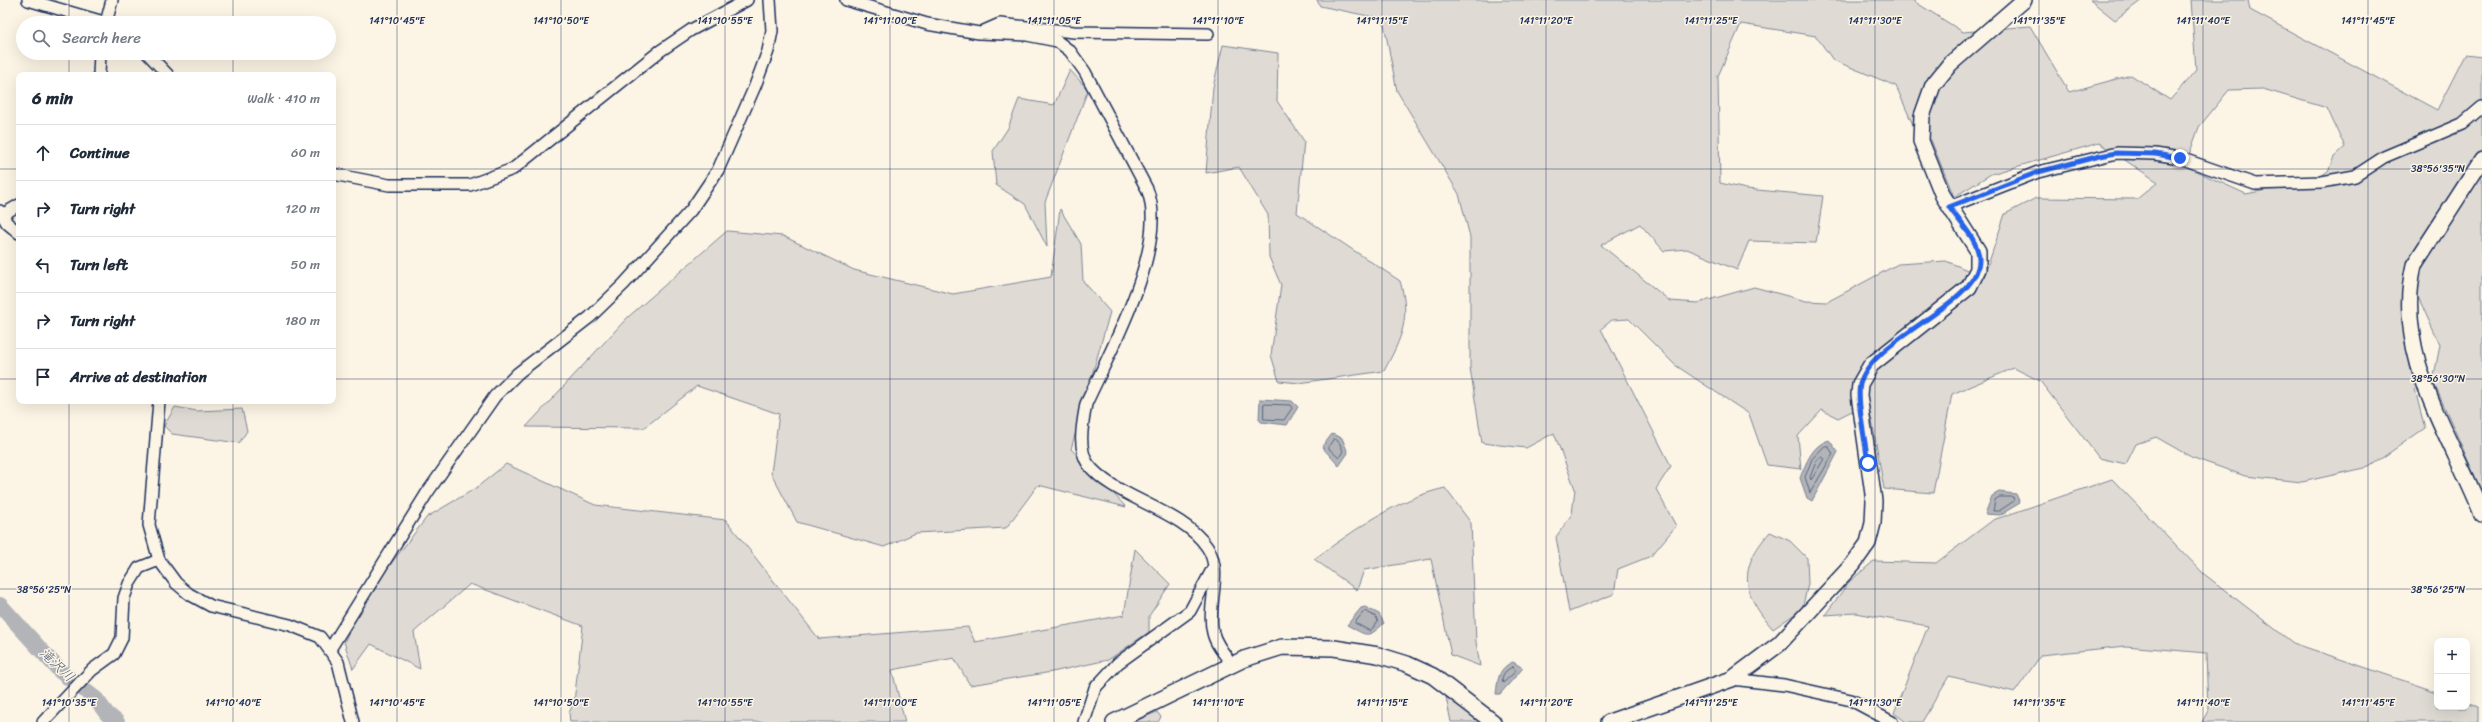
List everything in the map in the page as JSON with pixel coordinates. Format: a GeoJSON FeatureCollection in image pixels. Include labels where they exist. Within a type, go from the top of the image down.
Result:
{"type":"FeatureCollection","features":[{"type":"Feature","properties":{"kind":"street"},"geometry":{"type":"LineString","coordinates":[[28,0],[82,16]]}},
{"type":"Feature","properties":{"kind":"street"},"geometry":{"type":"LineString","coordinates":[[108,16],[112,0]]}},
{"type":"Feature","properties":{"kind":"street"},"geometry":{"type":"LineString","coordinates":[[336,175],[389,185],[470,185],[513,169],[660,51],[691,30],[748,0]]}},
{"type":"Feature","properties":{"kind":"street"},"geometry":{"type":"LineString","coordinates":[[330,649],[428,493],[495,396],[518,373],[590,317],[624,284],[691,210],[718,170],[755,86],[768,51],[772,31],[770,0]]}},
{"type":"Feature","properties":{"kind":"street"},"geometry":{"type":"LineString","coordinates":[[846,0],[927,24],[980,33],[1027,35],[1057,41],[1070,51],[1085,72],[1147,189],[1152,202],[1153,222],[1148,256],[1139,285],[1086,404],[1082,423],[1082,446],[1087,463],[1102,478],[1195,533],[1208,547],[1215,565],[1211,619],[1213,634],[1218,645],[1232,664]]}},
{"type":"Feature","properties":{"kind":"street"},"geometry":{"type":"LineString","coordinates":[[1609,722],[1732,679],[1779,644],[1853,564],[1868,543],[1873,523],[1874,501],[1860,395],[1860,384],[1871,365],[1969,287],[1978,269],[1978,251],[1943,196],[1921,141],[1922,116],[1926,102],[1933,85],[1950,64],[2024,0]]}},
{"type":"Feature","properties":{"kind":"street"},"geometry":{"type":"LineString","coordinates":[[980,33],[1000,24],[1074,32],[1208,34]]}},
{"type":"Feature","properties":{"kind":"street"},"geometry":{"type":"LineString","coordinates":[[99,72],[100,60]]}},
{"type":"Feature","properties":{"kind":"street"},"geometry":{"type":"LineString","coordinates":[[154,60],[165,72]]}},
{"type":"Feature","properties":{"kind":"street"},"geometry":{"type":"LineString","coordinates":[[1949,207],[2038,172],[2116,153],[2155,154],[2180,158],[2255,184],[2322,182],[2355,176],[2384,156],[2462,124],[2482,107]]}},
{"type":"Feature","properties":{"kind":"street"},"geometry":{"type":"LineString","coordinates":[[2482,160],[2414,265],[2411,278],[2410,310],[2412,339],[2423,384],[2482,514]]}},
{"type":"Feature","properties":{"kind":"street"},"geometry":{"type":"LineString","coordinates":[[16,206],[1,213],[7,223],[16,230]]}},
{"type":"Feature","properties":{"kind":"street"},"geometry":{"type":"LineString","coordinates":[[159,404],[149,525],[159,560],[176,582],[190,594],[211,606],[290,625],[320,637],[338,662],[353,722]]}},
{"type":"Feature","properties":{"kind":"street"},"geometry":{"type":"LineString","coordinates":[[43,722],[92,670],[114,654],[122,638],[124,598],[129,584],[139,568],[159,560]]}},
{"type":"Feature","properties":{"kind":"street"},"geometry":{"type":"LineString","coordinates":[[1084,722],[1095,688],[1118,663],[1190,611],[1215,565]]}},
{"type":"Feature","properties":{"kind":"street"},"geometry":{"type":"LineString","coordinates":[[1114,722],[1232,664],[1282,647],[1334,648],[1378,655],[1407,664],[1433,676],[1493,722]]}},
{"type":"Feature","properties":{"kind":"street"},"geometry":{"type":"LineString","coordinates":[[1732,679],[1784,685],[1851,700],[1892,722]]}},
{"type":"Feature","properties":{"kind":"shaded area"},"geometry":{"type":"Polygon","coordinates":[[[1317,0],[1912,0],[1963,32],[2030,26],[2069,92],[2131,75],[2170,100],[2196,70],[2191,0],[2248,0],[2250,10],[2437,110],[2465,55],[2482,57],[2482,492],[2433,381],[2440,345],[2419,299],[2403,299],[2405,332],[2410,364],[2425,428],[2369,467],[2302,482],[2245,476],[2191,457],[2156,437],[2136,444],[2126,464],[2099,458],[2040,381],[2014,368],[1952,394],[1933,493],[1884,489],[1872,420],[1856,409],[1838,418],[1822,410],[1798,436],[1801,469],[1767,465],[1749,414],[1675,365],[1629,319],[1612,320],[1601,329],[1671,466],[1656,489],[1676,526],[1651,556],[1618,569],[1614,594],[1569,612],[1556,537],[1572,514],[1575,489],[1554,433],[1526,448],[1482,443],[1470,368],[1470,237],[1459,194],[1397,91],[1383,19],[1320,6],[1317,0]],[[1741,24],[1718,76],[1720,183],[1746,189],[1823,196],[1816,243],[1749,241],[1737,270],[1687,249],[1664,251],[1640,224],[1601,245],[1670,301],[1698,303],[1754,287],[1806,301],[1827,302],[1898,264],[1946,261],[1984,277],[2005,214],[2036,198],[2137,199],[2158,182],[2099,143],[1991,174],[1954,197],[1931,140],[1913,125],[1896,86],[1833,60],[1816,36],[1741,24]],[[2263,89],[2229,90],[2199,127],[2185,166],[2246,194],[2315,180],[2328,171],[2334,157],[2345,147],[2327,108],[2263,89]]]}},
{"type":"Feature","properties":{"kind":"shaded area"},"geometry":{"type":"Polygon","coordinates":[[[2090,0],[2142,0],[2115,20],[2090,0]]]}},
{"type":"Feature","properties":{"kind":"shaded area"},"geometry":{"type":"Polygon","coordinates":[[[1223,45],[1278,53],[1277,101],[1304,141],[1297,213],[1400,281],[1405,306],[1405,317],[1400,338],[1384,371],[1299,383],[1279,381],[1271,355],[1281,285],[1269,257],[1268,215],[1239,167],[1206,173],[1213,87],[1223,45]]]}},
{"type":"Feature","properties":{"kind":"shaded area"},"geometry":{"type":"Polygon","coordinates":[[[1070,70],[1088,90],[1045,202],[1047,247],[1025,204],[996,185],[993,151],[1008,128],[1019,99],[1054,105],[1070,70]]]}},
{"type":"Feature","properties":{"kind":"shaded area"},"geometry":{"type":"Polygon","coordinates":[[[1060,209],[1081,244],[1083,281],[1110,312],[1071,449],[1126,507],[1038,485],[1006,528],[916,533],[884,547],[797,522],[771,473],[779,414],[697,386],[644,428],[526,427],[627,318],[727,231],[783,236],[854,270],[953,294],[1051,277],[1060,209]]]}},
{"type":"Feature","properties":{"kind":"shaded area"},"geometry":{"type":"Polygon","coordinates":[[[175,407],[197,411],[242,409],[247,431],[239,443],[172,434],[164,426],[175,407]]]}},
{"type":"Feature","properties":{"kind":"shaded area"},"geometry":{"type":"Polygon","coordinates":[[[506,464],[595,505],[726,520],[819,639],[968,627],[975,642],[1124,615],[1135,549],[1170,584],[1149,616],[1149,632],[1108,660],[1052,672],[970,685],[954,658],[892,670],[905,722],[570,722],[569,713],[574,702],[583,626],[470,584],[414,632],[420,669],[371,644],[353,669],[344,642],[370,591],[427,517],[476,488],[506,464]]]}},
{"type":"Feature","properties":{"kind":"shaded area"},"geometry":{"type":"Polygon","coordinates":[[[2112,479],[2204,574],[2293,643],[2434,691],[2434,710],[2470,710],[2470,703],[2478,706],[2478,722],[2202,722],[2208,711],[2206,653],[2126,646],[2041,655],[2015,692],[1949,676],[1922,722],[1906,722],[1894,713],[1928,626],[1856,613],[1825,615],[1849,582],[1874,561],[1936,563],[1993,520],[2112,479]]]}},
{"type":"Feature","properties":{"kind":"shaded area"},"geometry":{"type":"Polygon","coordinates":[[[1445,488],[1471,523],[1476,642],[1480,666],[1451,655],[1431,559],[1364,570],[1357,590],[1314,559],[1376,517],[1410,500],[1445,488]]]}},
{"type":"Feature","properties":{"kind":"shaded area"},"geometry":{"type":"Polygon","coordinates":[[[1770,532],[1790,541],[1807,558],[1808,584],[1802,609],[1773,629],[1755,604],[1750,593],[1748,581],[1748,570],[1752,558],[1759,545],[1770,532]]]}},
{"type":"Feature","properties":{"kind":"shaded area"},"geometry":{"type":"Polygon","coordinates":[[[1446,697],[1481,722],[1451,722],[1446,697]]]}},
{"type":"Feature","properties":{"kind":"shaded area"},"geometry":{"type":"Polygon","coordinates":[[[1157,712],[1161,717],[1158,722],[1133,722],[1157,712]]]}},
{"type":"Feature","properties":{"kind":"water"},"geometry":{"type":"Polygon","coordinates":[[[1260,399],[1292,401],[1298,407],[1287,425],[1261,422],[1259,419],[1260,399]]]}},
{"type":"Feature","properties":{"kind":"water"},"geometry":{"type":"Polygon","coordinates":[[[1332,434],[1342,438],[1348,453],[1339,466],[1322,447],[1332,434]]]}},
{"type":"Feature","properties":{"kind":"water"},"geometry":{"type":"Polygon","coordinates":[[[1829,440],[1838,452],[1812,501],[1807,498],[1800,478],[1810,455],[1823,442],[1829,440]]]}},
{"type":"Feature","properties":{"kind":"water"},"geometry":{"type":"Polygon","coordinates":[[[1999,492],[2016,494],[2020,503],[2000,515],[1985,514],[1992,496],[1999,492]]]}},
{"type":"Feature","properties":{"kind":"water"},"geometry":{"type":"Polygon","coordinates":[[[1365,607],[1379,614],[1384,623],[1370,634],[1363,633],[1347,625],[1361,608],[1365,607]]]}},
{"type":"Feature","properties":{"kind":"water"},"geometry":{"type":"Polygon","coordinates":[[[1513,662],[1523,668],[1500,694],[1496,694],[1498,679],[1504,667],[1513,662]]]}},
{"type":"Feature","properties":{"kind":"waterway","name":"滝沢川"},"geometry":{"type":"LineString","coordinates":[[0,605],[61,672],[96,699],[107,714],[117,722]]}},
{"type":"Feature","properties":{"kind":"route"},"geometry":{"type":"LineString","coordinates":[[1868,463],[1860,395],[1860,384],[1864,375],[1871,365],[1894,344],[1969,287],[1978,269],[1978,251],[1970,236],[1949,207],[2038,172],[2100,156],[2116,153],[2155,154],[2180,158]]}}]}
